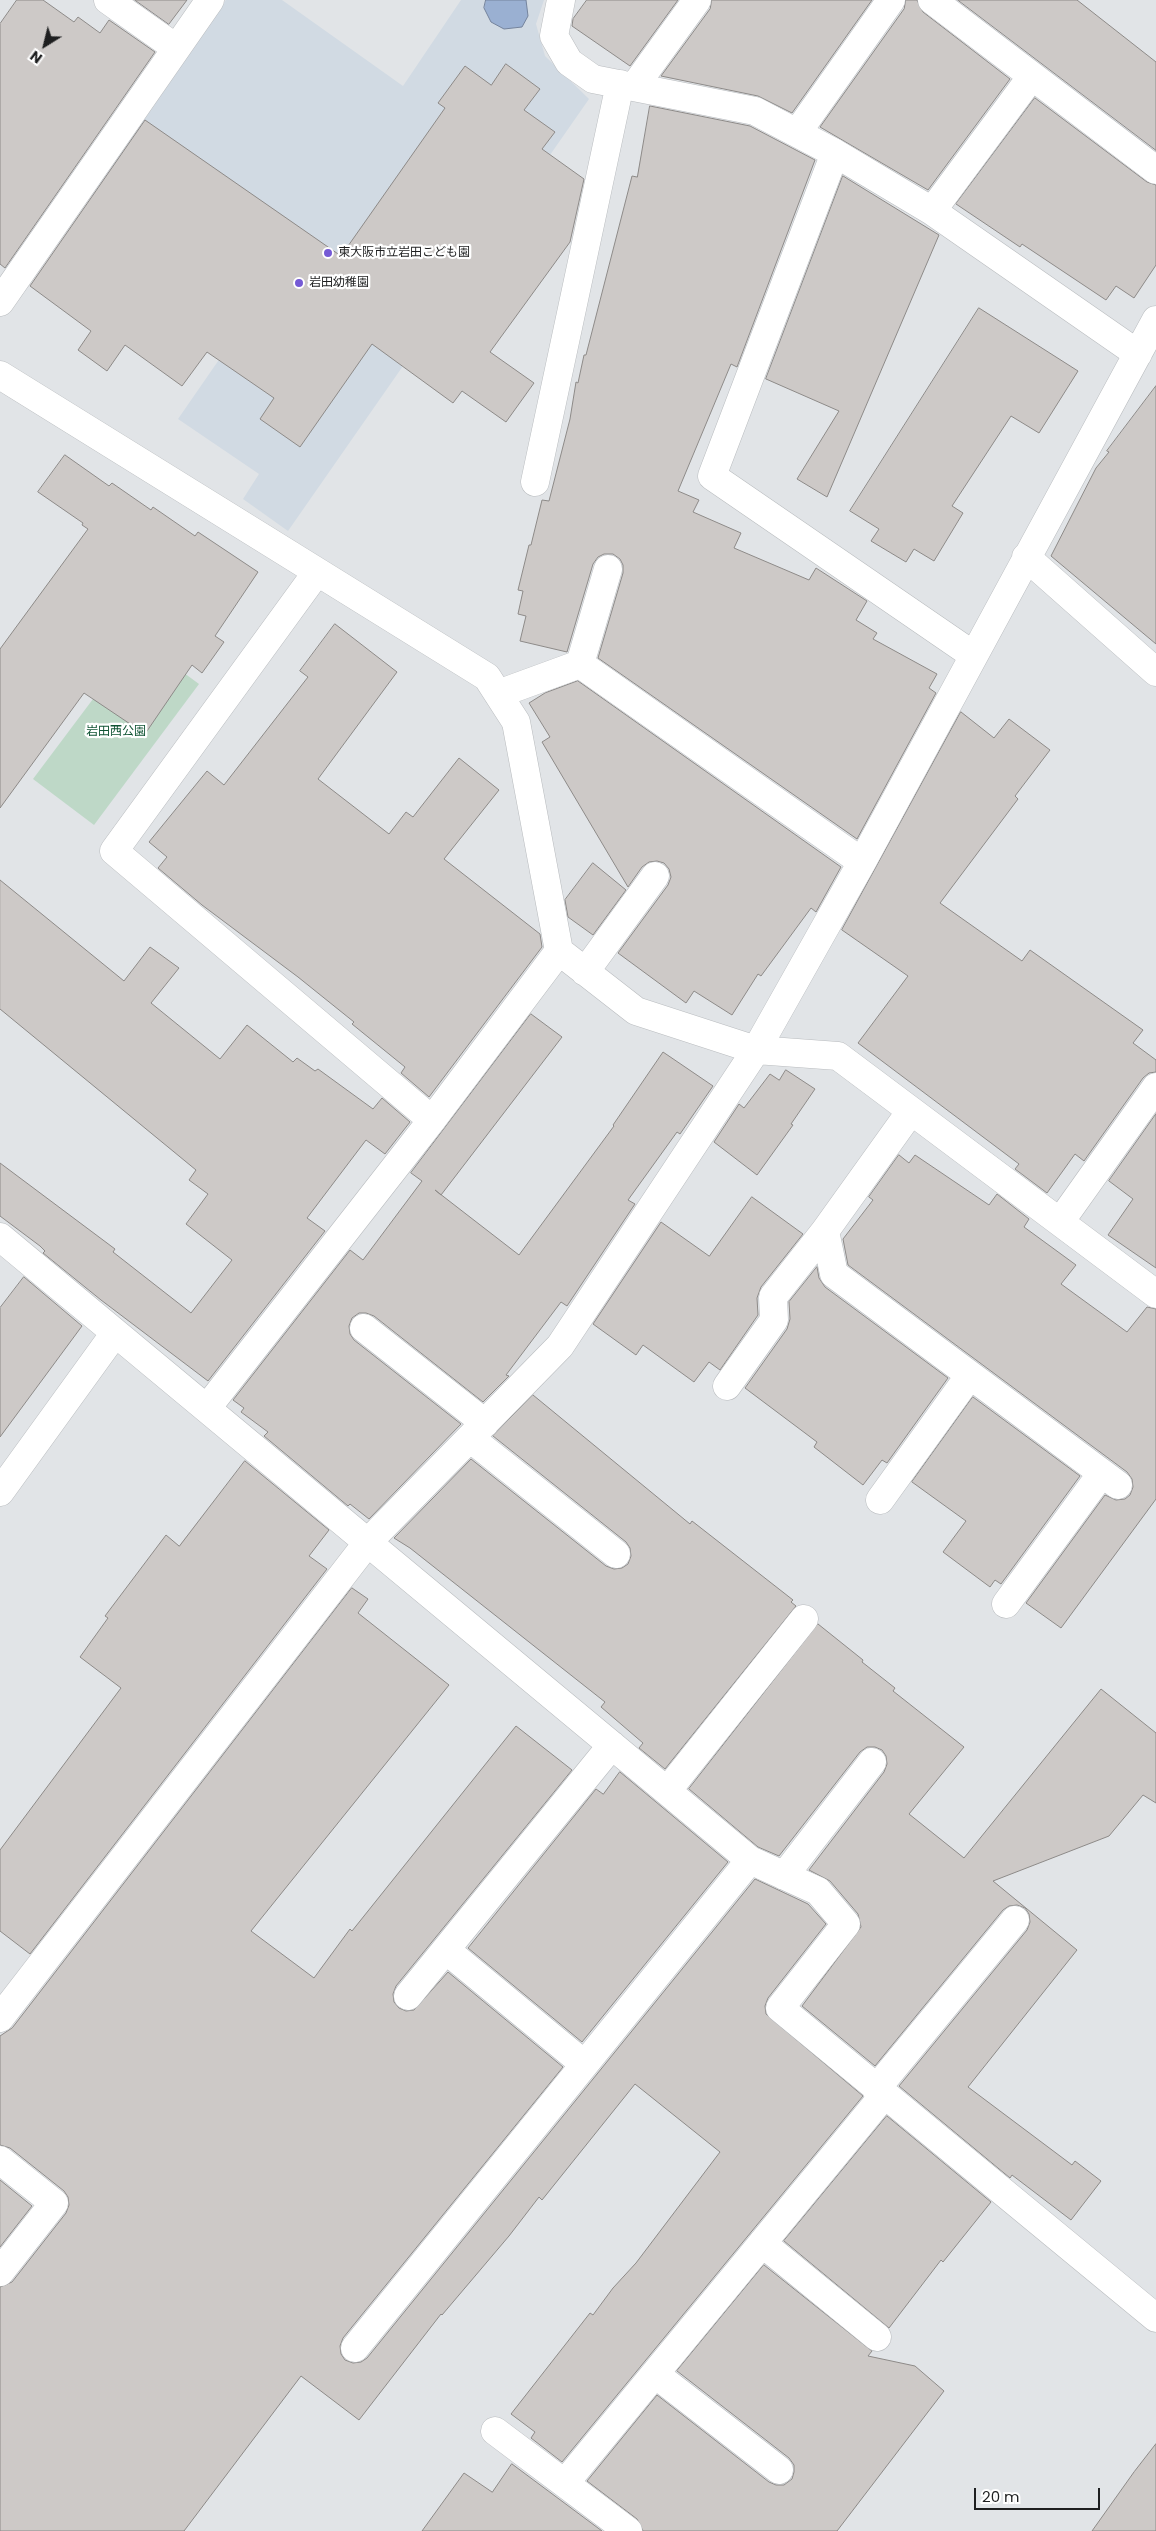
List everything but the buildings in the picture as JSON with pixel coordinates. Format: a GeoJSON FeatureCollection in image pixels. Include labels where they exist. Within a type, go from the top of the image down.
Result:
{"type":"FeatureCollection","features":[{"type":"Feature","properties":{"kind":"street"},"geometry":{"type":"LineString","coordinates":[[108,0],[176,48]]}},
{"type":"Feature","properties":{"kind":"street"},"geometry":{"type":"LineString","coordinates":[[0,302],[210,0]]}},
{"type":"Feature","properties":{"kind":"street"},"geometry":{"type":"LineString","coordinates":[[561,0],[554,36],[569,62],[593,79],[755,111],[835,153],[932,211],[1138,354]]}},
{"type":"Feature","properties":{"kind":"street"},"geometry":{"type":"LineString","coordinates":[[535,482],[627,85],[697,0]]}},
{"type":"Feature","properties":{"kind":"street"},"geometry":{"type":"LineString","coordinates":[[797,133],[891,0]]}},
{"type":"Feature","properties":{"kind":"street"},"geometry":{"type":"LineString","coordinates":[[932,0],[1156,170]]}},
{"type":"Feature","properties":{"kind":"street"},"geometry":{"type":"LineString","coordinates":[[932,211],[1032,76]]}},
{"type":"Feature","properties":{"kind":"street"},"geometry":{"type":"LineString","coordinates":[[835,153],[712,476],[973,655]]}},
{"type":"Feature","properties":{"kind":"street"},"geometry":{"type":"LineString","coordinates":[[0,2018],[368,1542],[560,1346],[756,1050],[862,862],[1156,320]]}},
{"type":"Feature","properties":{"kind":"street"},"geometry":{"type":"LineString","coordinates":[[0,375],[488,677],[516,722],[559,951],[585,972],[636,1011],[756,1050],[838,1056],[1156,1294]]}},
{"type":"Feature","properties":{"kind":"street"},"geometry":{"type":"LineString","coordinates":[[1026,557],[1156,672]]}},
{"type":"Feature","properties":{"kind":"street"},"geometry":{"type":"LineString","coordinates":[[580,664],[608,569]]}},
{"type":"Feature","properties":{"kind":"street"},"geometry":{"type":"LineString","coordinates":[[317,572],[114,851],[432,1120]]}},
{"type":"Feature","properties":{"kind":"street"},"geometry":{"type":"LineString","coordinates":[[580,664],[862,862]]}},
{"type":"Feature","properties":{"kind":"street"},"geometry":{"type":"LineString","coordinates":[[498,694],[580,664]]}},
{"type":"Feature","properties":{"kind":"street"},"geometry":{"type":"LineString","coordinates":[[585,972],[655,876]]}},
{"type":"Feature","properties":{"kind":"street"},"geometry":{"type":"LineString","coordinates":[[207,1408],[432,1120],[559,951]]}},
{"type":"Feature","properties":{"kind":"street"},"geometry":{"type":"LineString","coordinates":[[1060,1222],[1156,1087]]}},
{"type":"Feature","properties":{"kind":"street"},"geometry":{"type":"LineString","coordinates":[[727,1386],[774,1320],[773,1298],[825,1231],[911,1111]]}},
{"type":"Feature","properties":{"kind":"street"},"geometry":{"type":"LineString","coordinates":[[825,1231],[834,1274],[1110,1479],[1006,1604]]}},
{"type":"Feature","properties":{"kind":"street"},"geometry":{"type":"LineString","coordinates":[[0,1238],[750,1860],[818,1891],[846,1924],[780,2008],[1156,2318]]}},
{"type":"Feature","properties":{"kind":"street"},"geometry":{"type":"LineString","coordinates":[[364,1328],[616,1554]]}},
{"type":"Feature","properties":{"kind":"street"},"geometry":{"type":"LineString","coordinates":[[0,1492],[115,1333]]}},
{"type":"Feature","properties":{"kind":"street"},"geometry":{"type":"LineString","coordinates":[[880,1500],[970,1375]]}},
{"type":"Feature","properties":{"kind":"street"},"geometry":{"type":"LineString","coordinates":[[667,1791],[804,1619]]}},
{"type":"Feature","properties":{"kind":"street"},"geometry":{"type":"LineString","coordinates":[[408,1996],[612,1745]]}},
{"type":"Feature","properties":{"kind":"street"},"geometry":{"type":"LineString","coordinates":[[784,1876],[872,1762]]}},
{"type":"Feature","properties":{"kind":"street"},"geometry":{"type":"LineString","coordinates":[[354,2348],[750,1860]]}},
{"type":"Feature","properties":{"kind":"street"},"geometry":{"type":"LineString","coordinates":[[565,2483],[762,2243],[1015,1920]]}},
{"type":"Feature","properties":{"kind":"street"},"geometry":{"type":"LineString","coordinates":[[446,1950],[584,2064]]}},
{"type":"Feature","properties":{"kind":"street"},"geometry":{"type":"LineString","coordinates":[[0,2160],[54,2203],[0,2272]]}},
{"type":"Feature","properties":{"kind":"street"},"geometry":{"type":"LineString","coordinates":[[762,2243],[877,2337]]}},
{"type":"Feature","properties":{"kind":"street"},"geometry":{"type":"LineString","coordinates":[[654,2374],[779,2470]]}},
{"type":"Feature","properties":{"kind":"street"},"geometry":{"type":"LineString","coordinates":[[496,2431],[628,2531]]}},
{"type":"Feature","properties":{"kind":"shaded area","name":"東大阪市立岩田こども園"},"geometry":{"type":"Polygon","coordinates":[[[226,0],[282,0],[403,86],[461,0],[544,0],[536,24],[545,56],[589,99],[288,531],[243,499],[259,474],[178,419],[254,309],[92,196],[226,0]]]}},
{"type":"Feature","properties":{"kind":"green space","name":"岩田西公園"},"geometry":{"type":"Polygon","coordinates":[[[138,639],[199,684],[94,825],[33,779],[138,639]]]}},
{"type":"Feature","properties":{"kind":"water"},"geometry":{"type":"Polygon","coordinates":[[[486,0],[526,0],[528,16],[522,27],[504,29],[491,22],[484,8],[486,0]]]}},
{"type":"Feature","properties":{"kind":"place","name":"東大阪市立岩田こども園"},"geometry":{"type":"Point","coordinates":[328,253]}},
{"type":"Feature","properties":{"kind":"place","name":"岩田幼稚園"},"geometry":{"type":"Point","coordinates":[299,283]}}]}
